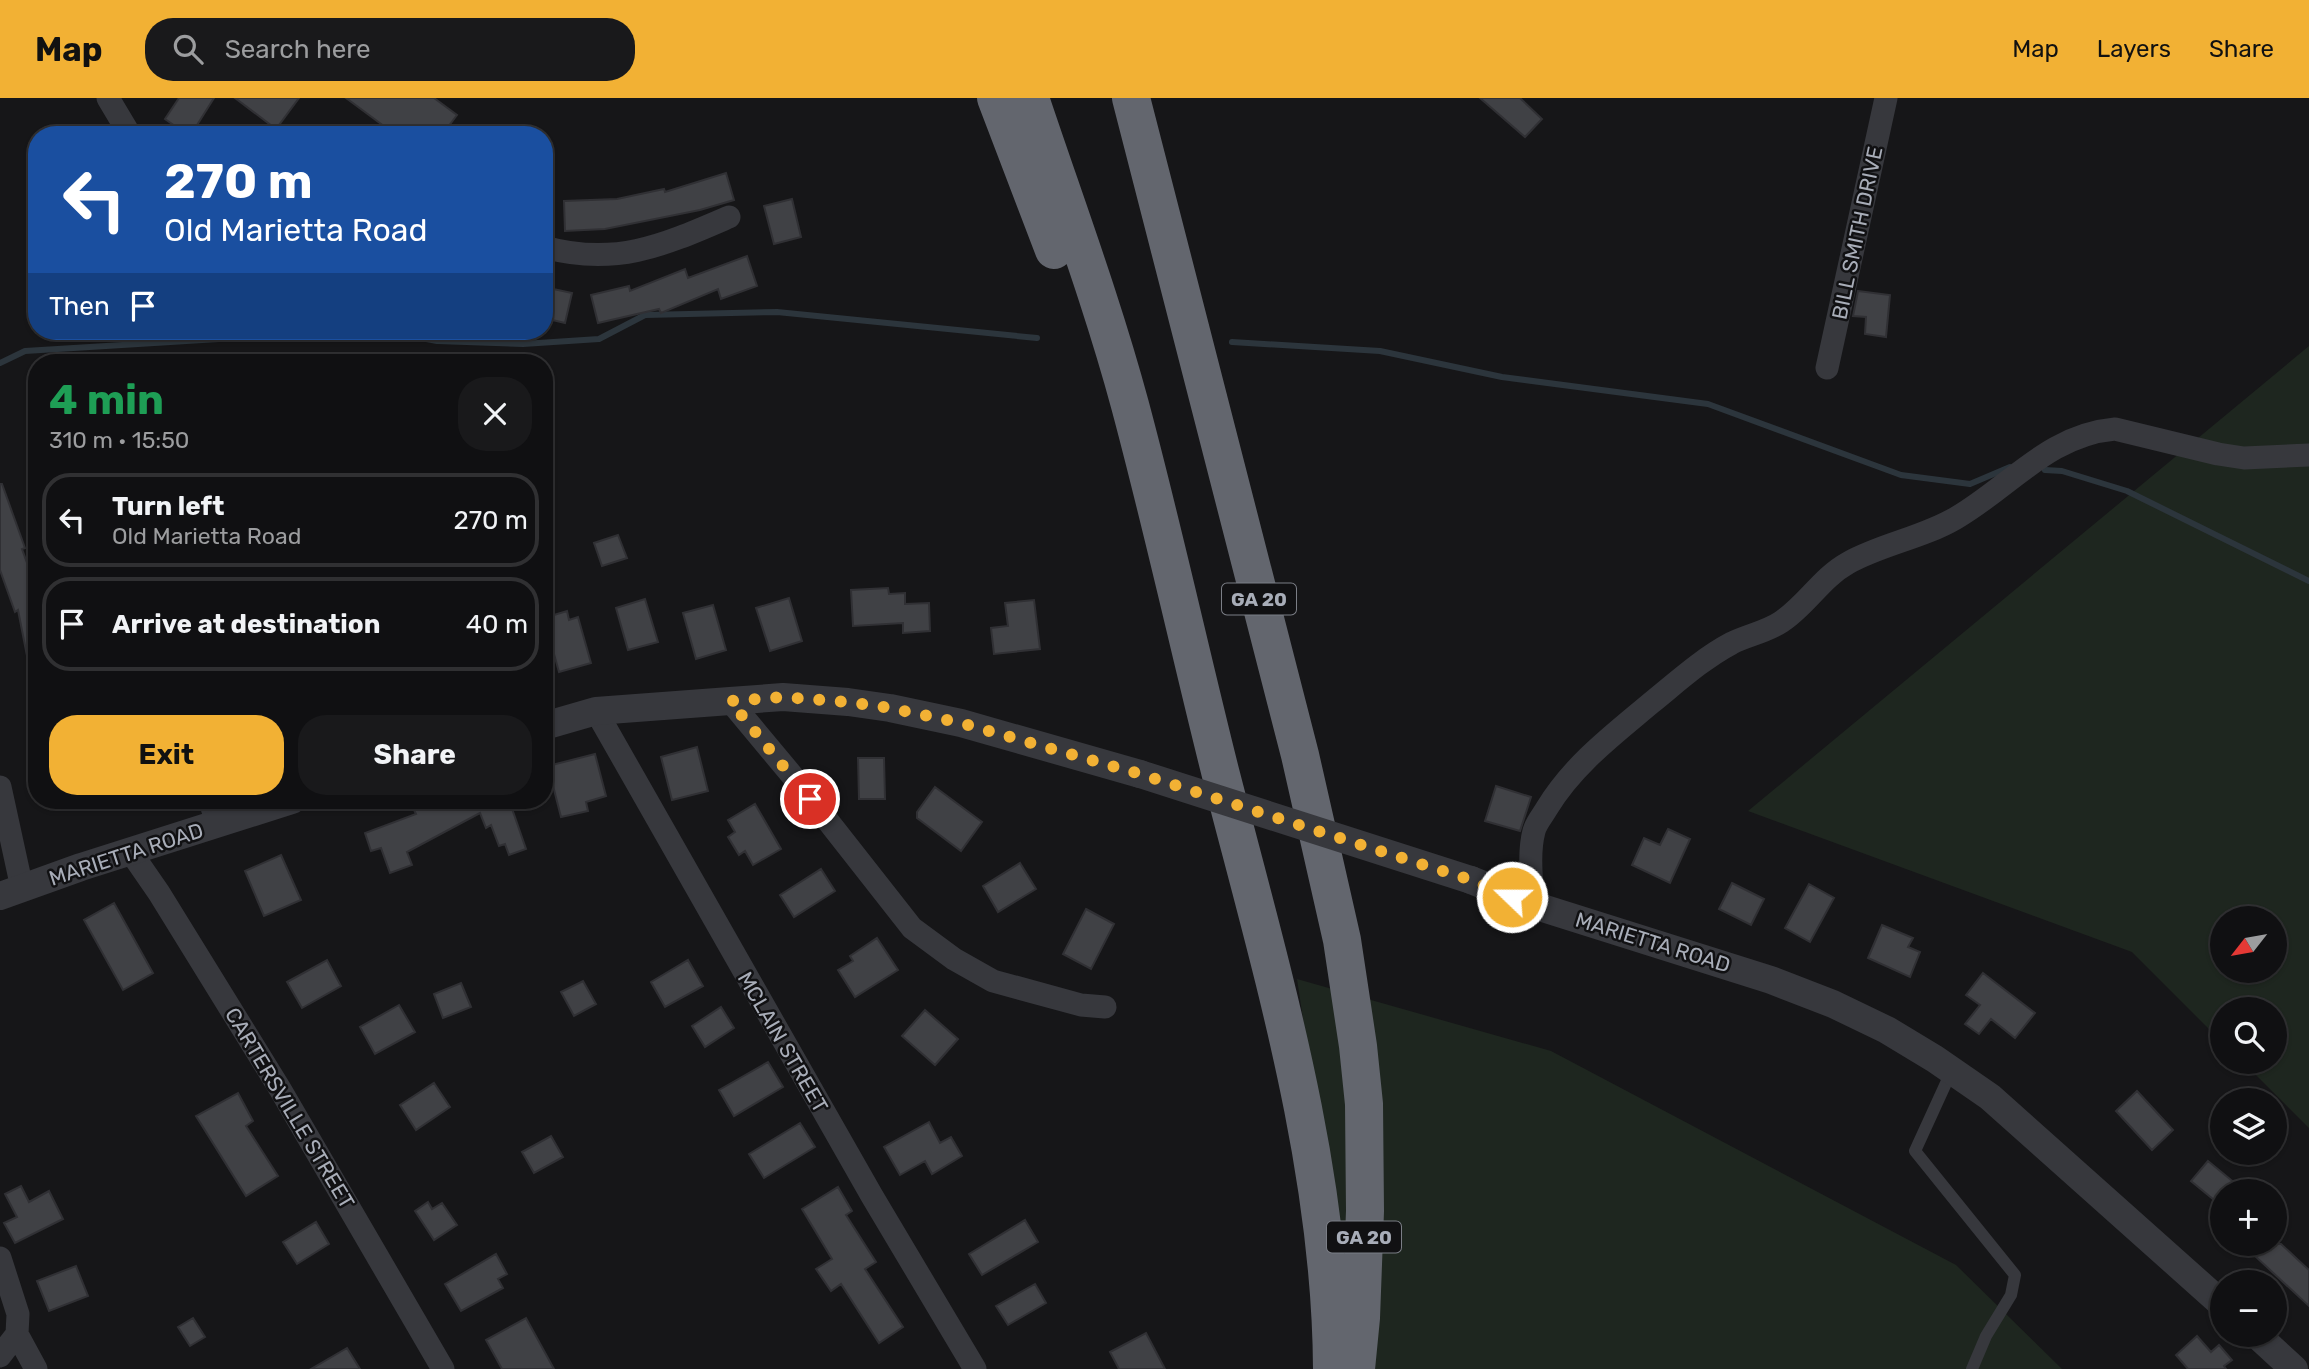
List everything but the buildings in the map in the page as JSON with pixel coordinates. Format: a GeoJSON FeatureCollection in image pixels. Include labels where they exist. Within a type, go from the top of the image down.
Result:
{"type":"FeatureCollection","features":[{"type":"Feature","properties":{"kind":"highway","name":"GA 20"},"geometry":{"type":"LineString","coordinates":[[996,98],[1063,276],[1210,731],[1262,932],[1306,1127],[1325,1255],[1332,1369]]}},
{"type":"Feature","properties":{"kind":"highway"},"geometry":{"type":"LineString","coordinates":[[1030,98],[1129,402],[1210,731]]}},
{"type":"Feature","properties":{"kind":"highway","name":"GA 20"},"geometry":{"type":"LineString","coordinates":[[1131,98],[1296,741],[1342,940],[1364,1104],[1365,1211],[1356,1369]]}},
{"type":"Feature","properties":{"kind":"street"},"geometry":{"type":"LineString","coordinates":[[108,98],[125,126]]}},
{"type":"Feature","properties":{"kind":"street","name":"BILL SMITH DRIVE"},"geometry":{"type":"LineString","coordinates":[[1827,368],[1886,98]]}},
{"type":"Feature","properties":{"kind":"street"},"geometry":{"type":"LineString","coordinates":[[553,250],[603,256],[633,252],[687,235],[729,217]]}},
{"type":"Feature","properties":{"kind":"street"},"geometry":{"type":"LineString","coordinates":[[1533,905],[1531,859],[1534,830],[1557,792],[1582,763],[1702,661],[1734,642],[1776,626],[1793,614],[1816,587],[1847,563],[1954,519],[2002,488],[2035,459],[2070,440],[2098,430],[2115,429],[2244,458],[2309,455]]}},
{"type":"Feature","properties":{"kind":"street","name":"MARIETTA ROAD"},"geometry":{"type":"LineString","coordinates":[[553,723],[596,711],[783,697],[890,708],[961,723],[1140,774],[1471,880],[1533,905],[1716,961],[1833,1004],[1887,1030],[1952,1070],[2010,1114],[2210,1293]]}},
{"type":"Feature","properties":{"kind":"street"},"geometry":{"type":"LineString","coordinates":[[730,701],[912,928],[954,959],[993,981],[1081,1005],[1105,1007]]}},
{"type":"Feature","properties":{"kind":"street","name":"MCLAIN STREET"},"geometry":{"type":"LineString","coordinates":[[596,711],[865,1184],[975,1369]]}},
{"type":"Feature","properties":{"kind":"street"},"geometry":{"type":"LineString","coordinates":[[0,787],[11,892]]}},
{"type":"Feature","properties":{"kind":"street","name":"MARIETTA ROAD"},"geometry":{"type":"LineString","coordinates":[[11,892],[130,851],[208,813],[234,809]]}},
{"type":"Feature","properties":{"kind":"street","name":"CARTERSVILLE STREET"},"geometry":{"type":"LineString","coordinates":[[130,851],[159,893],[280,1089],[443,1369]]}},
{"type":"Feature","properties":{"kind":"street"},"geometry":{"type":"LineString","coordinates":[[0,1258],[18,1314],[17,1334],[36,1369]]}},
{"type":"Feature","properties":{"kind":"street"},"geometry":{"type":"LineString","coordinates":[[0,1356],[17,1334]]}},
{"type":"Feature","properties":{"kind":"street"},"geometry":{"type":"LineString","coordinates":[[2270,1347],[2294,1369]]}},
{"type":"Feature","properties":{"kind":"lane"},"geometry":{"type":"LineString","coordinates":[[1952,1070],[1915,1151],[2015,1275],[2011,1295],[1986,1336],[1972,1369]]}},
{"type":"Feature","properties":{"kind":"shaded area"},"geometry":{"type":"Polygon","coordinates":[[[2309,346],[2309,1128],[2287,1106],[2287,1088],[2269,1088],[2255,1074],[2287,1074],[2287,997],[2210,997],[2210,1030],[2132,952],[1748,811],[2309,346]]]}},
{"type":"Feature","properties":{"kind":"shaded area"},"geometry":{"type":"Polygon","coordinates":[[[1297,979],[1551,1051],[1956,1265],[2062,1369],[1345,1369],[1325,1164],[1297,979]]]}},
{"type":"Feature","properties":{"kind":"waterway"},"geometry":{"type":"LineString","coordinates":[[432,340],[523,344],[599,339],[645,315],[777,312],[1037,338]]}},
{"type":"Feature","properties":{"kind":"waterway"},"geometry":{"type":"LineString","coordinates":[[0,363],[25,351],[203,340]]}},
{"type":"Feature","properties":{"kind":"waterway"},"geometry":{"type":"LineString","coordinates":[[1232,342],[1380,351],[1502,377],[1708,404],[1901,475],[1970,484],[2010,467]]}},
{"type":"Feature","properties":{"kind":"waterway"},"geometry":{"type":"LineString","coordinates":[[2045,470],[2062,471],[2127,491],[2309,581]]}},
{"type":"Feature","properties":{"kind":"route"},"geometry":{"type":"LineString","coordinates":[[810,799],[730,701],[783,697],[848,702],[961,723],[1140,774],[1471,880],[1512,897]]}}]}
